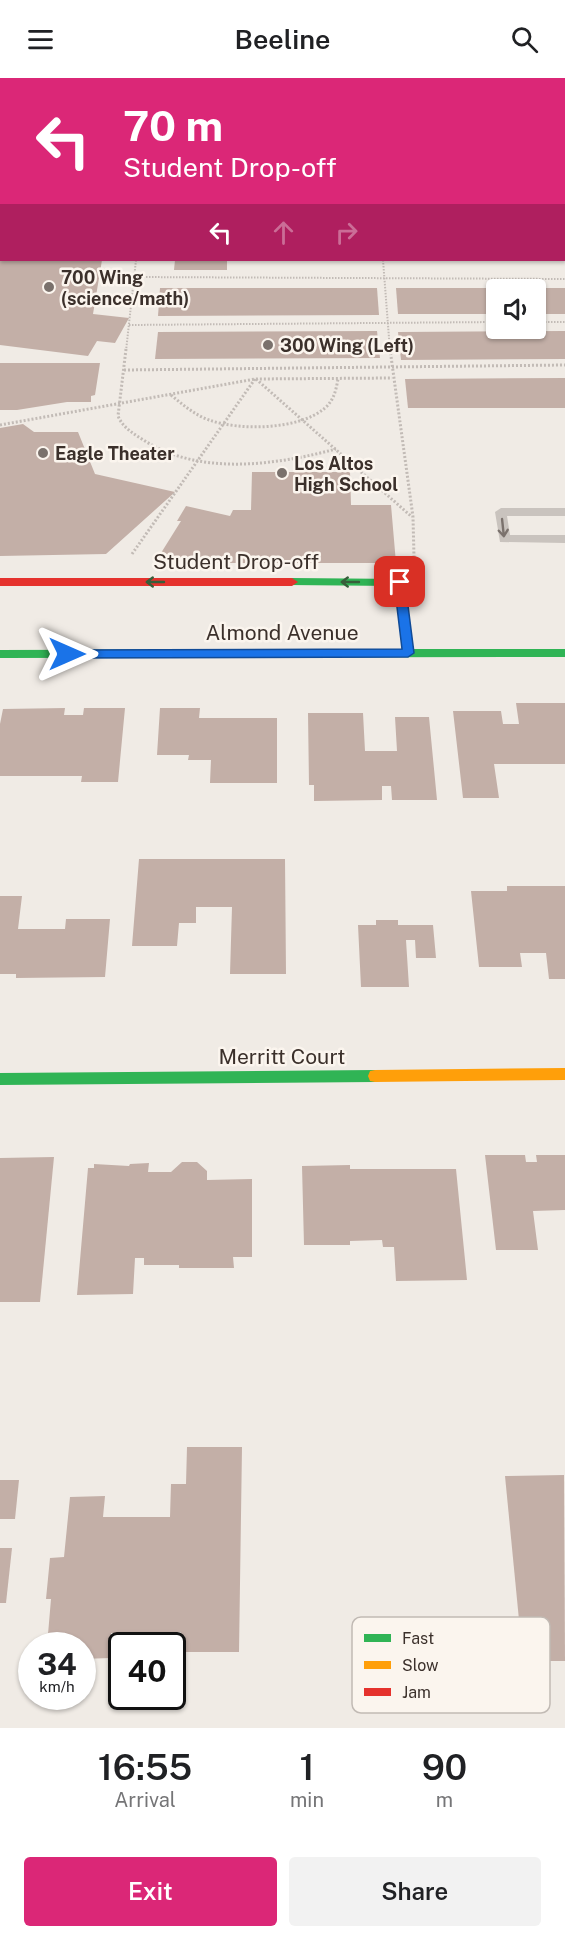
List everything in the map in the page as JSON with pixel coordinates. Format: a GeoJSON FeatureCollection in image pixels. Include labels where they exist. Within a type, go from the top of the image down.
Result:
{"type":"FeatureCollection","features":[{"type":"Feature","properties":{"kind":"street","name":"Student Drop-off"},"geometry":{"type":"LineString","coordinates":[[0,582],[400,582]]}},
{"type":"Feature","properties":{"kind":"street"},"geometry":{"type":"LineString","coordinates":[[400,582],[408,653]]}},
{"type":"Feature","properties":{"kind":"street","name":"Almond Avenue"},"geometry":{"type":"LineString","coordinates":[[0,654],[565,653]]}},
{"type":"Feature","properties":{"kind":"street","name":"Merritt Court"},"geometry":{"type":"LineString","coordinates":[[0,1079],[565,1074]]}},
{"type":"Feature","properties":{"kind":"lane"},"geometry":{"type":"LineString","coordinates":[[565,512],[501,513],[504,539],[565,539]]}},
{"type":"Feature","properties":{"kind":"path"},"geometry":{"type":"LineString","coordinates":[[136,261],[119,403],[120,422],[141,439],[165,451],[216,463],[286,460],[336,449]]}},
{"type":"Feature","properties":{"kind":"path"},"geometry":{"type":"LineString","coordinates":[[383,261],[392,378],[413,517],[415,570],[400,582]]}},
{"type":"Feature","properties":{"kind":"path"},"geometry":{"type":"LineString","coordinates":[[134,277],[565,279]]}},
{"type":"Feature","properties":{"kind":"path"},"geometry":{"type":"LineString","coordinates":[[129,324],[486,322]]}},
{"type":"Feature","properties":{"kind":"path"},"geometry":{"type":"LineString","coordinates":[[546,322],[565,322]]}},
{"type":"Feature","properties":{"kind":"path"},"geometry":{"type":"LineString","coordinates":[[124,370],[565,365]]}},
{"type":"Feature","properties":{"kind":"path"},"geometry":{"type":"LineString","coordinates":[[0,425],[255,379],[392,378]]}},
{"type":"Feature","properties":{"kind":"path"},"geometry":{"type":"LineString","coordinates":[[255,379],[413,517]]}},
{"type":"Feature","properties":{"kind":"path"},"geometry":{"type":"LineString","coordinates":[[112,582],[255,379]]}},
{"type":"Feature","properties":{"kind":"path"},"geometry":{"type":"LineString","coordinates":[[171,394],[197,415],[223,424],[263,427],[302,420],[328,405],[336,394],[338,379]]}},
{"type":"Feature","properties":{"kind":"building","name":"700 Wing (science/math)"},"geometry":{"type":"Polygon","coordinates":[[[0,261],[102,261],[93,314],[129,318],[115,343],[97,341],[88,356],[0,345],[0,261]]]}},
{"type":"Feature","properties":{"kind":"building"},"geometry":{"type":"Polygon","coordinates":[[[175,261],[227,261],[227,270],[174,270],[175,261]]]}},
{"type":"Feature","properties":{"kind":"building"},"geometry":{"type":"Polygon","coordinates":[[[160,288],[377,288],[379,315],[158,316],[160,288]]]}},
{"type":"Feature","properties":{"kind":"building"},"geometry":{"type":"Polygon","coordinates":[[[396,288],[486,288],[486,314],[398,314],[396,288]]]}},
{"type":"Feature","properties":{"kind":"building"},"geometry":{"type":"Polygon","coordinates":[[[546,288],[565,288],[565,314],[546,314],[546,288]]]}},
{"type":"Feature","properties":{"kind":"building","name":"300 Wing (Left)"},"geometry":{"type":"Polygon","coordinates":[[[377,331],[380,358],[155,359],[158,332],[377,331]]]}},
{"type":"Feature","properties":{"kind":"building"},"geometry":{"type":"Polygon","coordinates":[[[486,331],[486,339],[546,339],[546,331],[565,331],[565,359],[401,360],[398,332],[486,331]]]}},
{"type":"Feature","properties":{"kind":"building"},"geometry":{"type":"Polygon","coordinates":[[[0,363],[100,363],[95,395],[91,396],[91,402],[67,402],[17,410],[0,410],[0,363]]]}},
{"type":"Feature","properties":{"kind":"building"},"geometry":{"type":"Polygon","coordinates":[[[565,378],[565,408],[408,408],[405,379],[565,378]]]}},
{"type":"Feature","properties":{"kind":"building"},"geometry":{"type":"Polygon","coordinates":[[[23,424],[34,432],[78,432],[95,474],[175,492],[106,554],[0,556],[0,428],[23,424]]]}},
{"type":"Feature","properties":{"kind":"building"},"geometry":{"type":"Polygon","coordinates":[[[252,472],[350,472],[351,505],[391,505],[396,563],[216,563],[216,561],[204,558],[201,562],[161,553],[181,521],[177,521],[186,506],[230,516],[233,510],[251,510],[252,472]]]}},
{"type":"Feature","properties":{"kind":"building"},"geometry":{"type":"Polygon","coordinates":[[[516,703],[565,703],[565,764],[494,764],[499,798],[463,798],[453,711],[501,711],[503,724],[519,724],[516,703]]]}},
{"type":"Feature","properties":{"kind":"building"},"geometry":{"type":"Polygon","coordinates":[[[65,708],[64,715],[83,715],[84,708],[125,708],[118,782],[81,782],[82,776],[0,776],[0,724],[3,709],[65,708]]]}},
{"type":"Feature","properties":{"kind":"building"},"geometry":{"type":"Polygon","coordinates":[[[160,708],[200,708],[199,718],[277,718],[277,783],[210,783],[211,760],[188,760],[189,755],[157,755],[160,708]]]}},
{"type":"Feature","properties":{"kind":"building"},"geometry":{"type":"Polygon","coordinates":[[[308,713],[363,713],[365,751],[397,751],[395,717],[429,717],[437,800],[392,800],[391,786],[382,786],[382,800],[314,801],[314,785],[309,785],[308,713]]]}},
{"type":"Feature","properties":{"kind":"building"},"geometry":{"type":"Polygon","coordinates":[[[139,859],[285,859],[286,974],[230,974],[232,907],[196,907],[196,923],[179,923],[177,946],[132,946],[139,859]]]}},
{"type":"Feature","properties":{"kind":"building"},"geometry":{"type":"Polygon","coordinates":[[[507,886],[565,886],[565,979],[549,979],[546,953],[520,953],[522,967],[479,967],[471,891],[507,891],[507,886]]]}},
{"type":"Feature","properties":{"kind":"building"},"geometry":{"type":"Polygon","coordinates":[[[0,896],[22,896],[18,929],[65,929],[66,919],[110,919],[105,977],[16,978],[16,974],[0,974],[0,896]]]}},
{"type":"Feature","properties":{"kind":"building"},"geometry":{"type":"Polygon","coordinates":[[[376,920],[398,920],[398,925],[433,925],[436,958],[416,958],[415,940],[406,940],[409,987],[361,987],[358,925],[376,925],[376,920]]]}},
{"type":"Feature","properties":{"kind":"building"},"geometry":{"type":"Polygon","coordinates":[[[485,1155],[525,1155],[526,1162],[537,1162],[536,1155],[565,1155],[565,1210],[533,1211],[538,1250],[496,1250],[485,1155]]]}},
{"type":"Feature","properties":{"kind":"building"},"geometry":{"type":"Polygon","coordinates":[[[54,1157],[40,1302],[0,1302],[0,1158],[54,1157]]]}},
{"type":"Feature","properties":{"kind":"building"},"geometry":{"type":"Polygon","coordinates":[[[182,1162],[197,1162],[207,1171],[207,1180],[252,1179],[252,1257],[233,1257],[234,1268],[179,1268],[179,1265],[144,1265],[144,1258],[135,1258],[133,1294],[77,1295],[88,1168],[94,1168],[94,1164],[129,1166],[130,1164],[149,1163],[148,1172],[171,1172],[182,1162]]]}},
{"type":"Feature","properties":{"kind":"building"},"geometry":{"type":"Polygon","coordinates":[[[350,1165],[350,1169],[456,1169],[467,1280],[396,1281],[394,1247],[383,1247],[382,1240],[350,1241],[350,1245],[304,1245],[302,1166],[350,1165]]]}},
{"type":"Feature","properties":{"kind":"building"},"geometry":{"type":"Polygon","coordinates":[[[187,1447],[242,1447],[239,1652],[186,1652],[186,1632],[108,1632],[108,1658],[96,1658],[96,1632],[48,1632],[51,1599],[46,1599],[50,1558],[64,1557],[70,1497],[105,1496],[103,1517],[170,1517],[171,1484],[186,1484],[187,1447]]]}},
{"type":"Feature","properties":{"kind":"building"},"geometry":{"type":"Polygon","coordinates":[[[564,1475],[565,1661],[550,1661],[550,1617],[519,1617],[505,1476],[564,1475]]]}},
{"type":"Feature","properties":{"kind":"building"},"geometry":{"type":"Polygon","coordinates":[[[0,1480],[19,1480],[15,1519],[0,1519],[0,1480]]]}},
{"type":"Feature","properties":{"kind":"building"},"geometry":{"type":"Polygon","coordinates":[[[0,1548],[12,1548],[6,1603],[0,1603],[0,1548]]]}},
{"type":"Feature","properties":{"kind":"traffic: fast"},"geometry":{"type":"LineString","coordinates":[[292,582],[400,582],[408,653]]}},
{"type":"Feature","properties":{"kind":"traffic: fast"},"geometry":{"type":"LineString","coordinates":[[0,654],[565,653]]}},
{"type":"Feature","properties":{"kind":"traffic: fast"},"geometry":{"type":"LineString","coordinates":[[0,1079],[375,1076]]}},
{"type":"Feature","properties":{"kind":"traffic: slow"},"geometry":{"type":"LineString","coordinates":[[375,1076],[565,1074]]}},
{"type":"Feature","properties":{"kind":"traffic: jam"},"geometry":{"type":"LineString","coordinates":[[0,582],[292,582]]}},
{"type":"Feature","properties":{"kind":"place","name":"700 Wing (science/math)"},"geometry":{"type":"Point","coordinates":[49,287]}},
{"type":"Feature","properties":{"kind":"place","name":"300 Wing (Left)"},"geometry":{"type":"Point","coordinates":[268,345]}},
{"type":"Feature","properties":{"kind":"place","name":"Eagle Theater"},"geometry":{"type":"Point","coordinates":[43,453]}},
{"type":"Feature","properties":{"kind":"place","name":"Los Altos High School"},"geometry":{"type":"Point","coordinates":[282,473]}},
{"type":"Feature","properties":{"kind":"route"},"geometry":{"type":"LineString","coordinates":[[67,654],[408,653],[400,582]]}}]}
